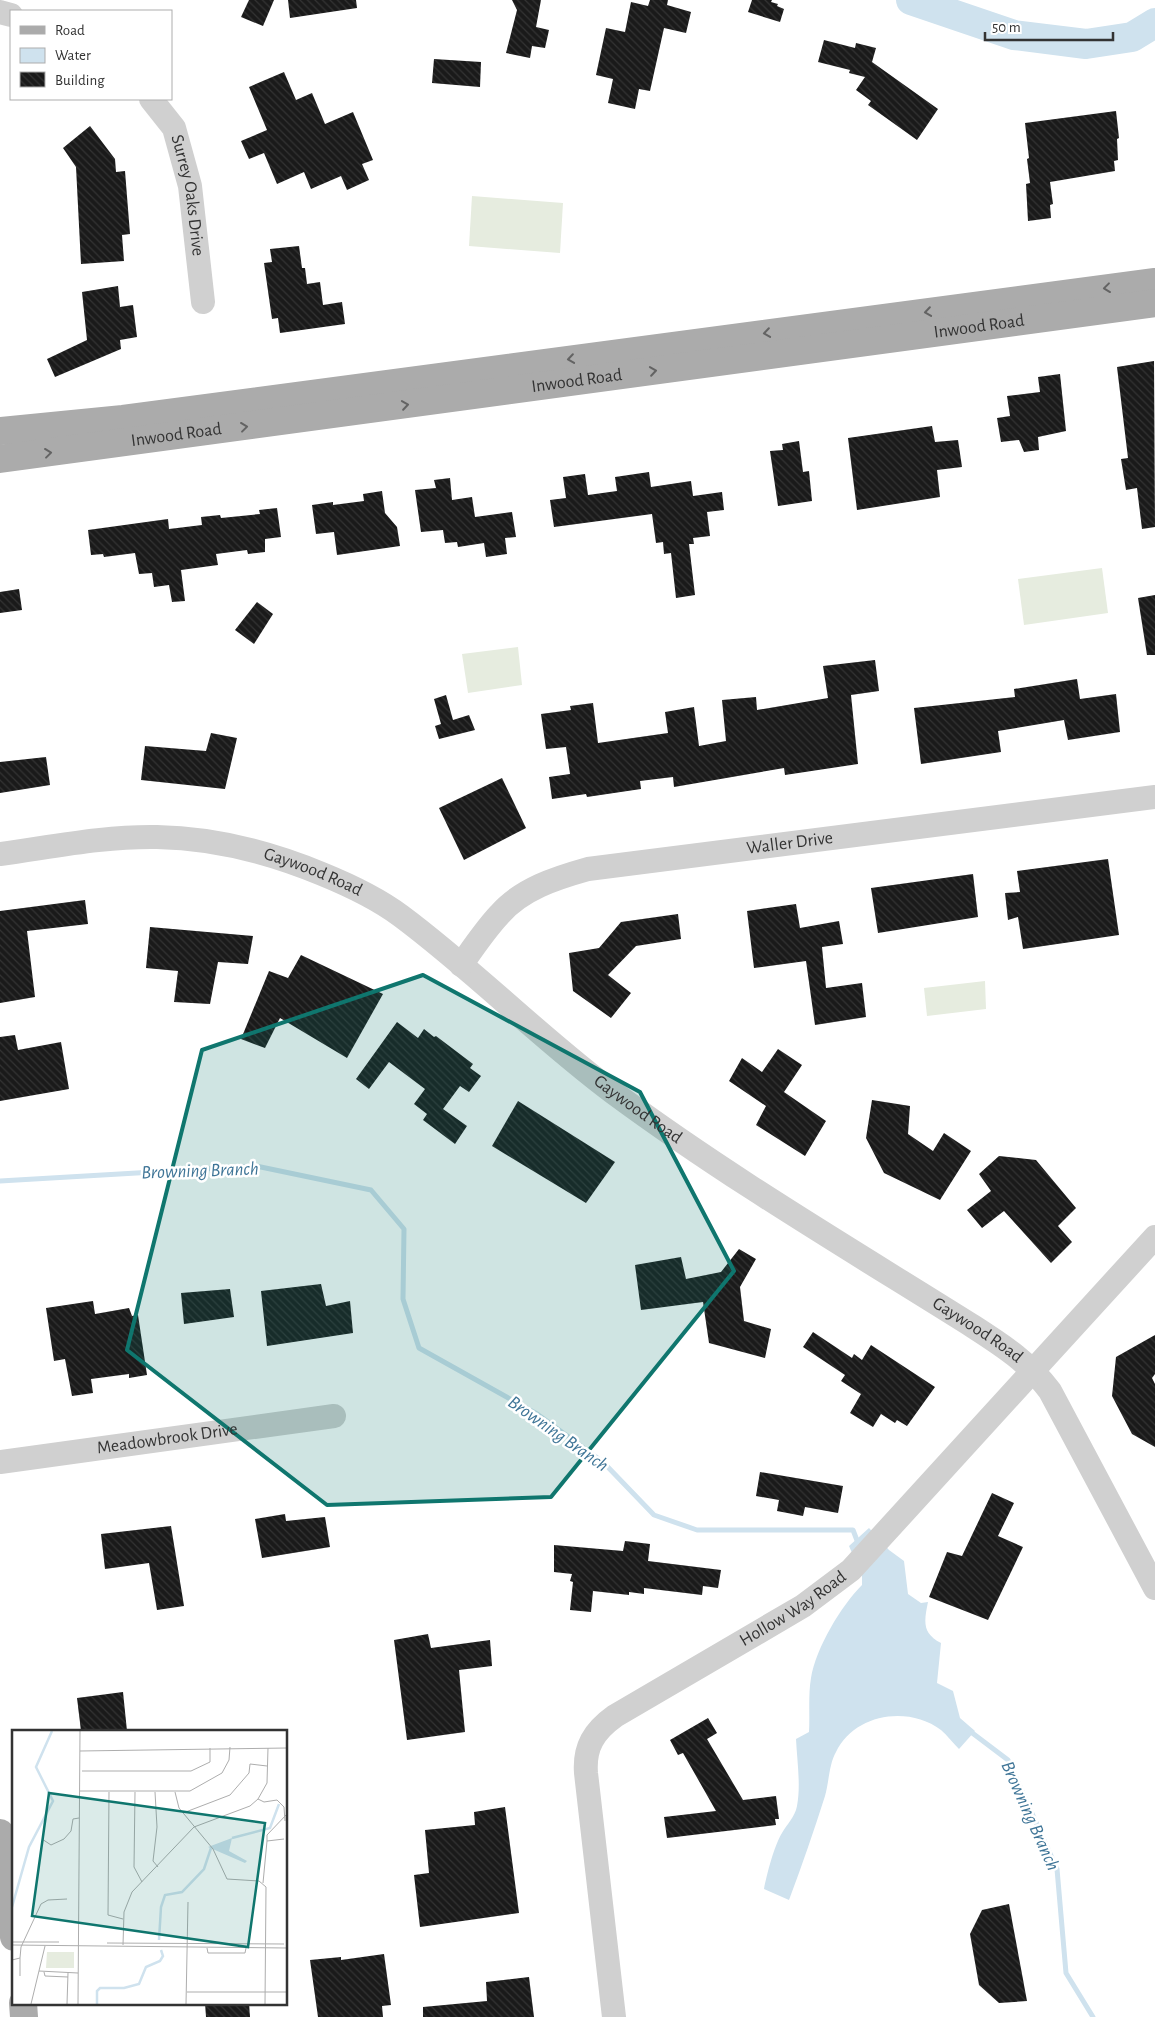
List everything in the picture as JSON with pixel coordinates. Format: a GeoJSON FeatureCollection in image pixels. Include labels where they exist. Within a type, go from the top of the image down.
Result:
{"type":"FeatureCollection","features":[{"type":"Feature","properties":{"kind":"main road","name":"Inwood Road"},"geometry":{"type":"LineString","coordinates":[[0,459],[270,411],[965,317],[1155,282]]}},
{"type":"Feature","properties":{"kind":"main road","name":"Inwood Road"},"geometry":{"type":"LineString","coordinates":[[965,317],[1155,303]]}},
{"type":"Feature","properties":{"kind":"main road","name":"Inwood Road"},"geometry":{"type":"LineString","coordinates":[[0,431],[123,419],[270,411]]}},
{"type":"Feature","properties":{"kind":"main road"},"geometry":{"type":"LineString","coordinates":[[0,1833],[12,1922]]}},
{"type":"Feature","properties":{"kind":"main road"},"geometry":{"type":"LineString","coordinates":[[22,2004],[24,2017]]}},
{"type":"Feature","properties":{"kind":"street","name":"Surrey Oaks Drive"},"geometry":{"type":"LineString","coordinates":[[151,100],[174,128],[190,186],[203,302]]}},
{"type":"Feature","properties":{"kind":"street","name":"Waller Drive"},"geometry":{"type":"LineString","coordinates":[[461,965],[500,913],[527,892],[556,878],[588,869],[1155,797]]}},
{"type":"Feature","properties":{"kind":"street","name":"Gaywood Road"},"geometry":{"type":"LineString","coordinates":[[0,854],[97,840],[156,837],[195,839],[232,845],[288,860],[357,888],[400,915],[461,965],[543,1037],[612,1092],[697,1153],[983,1332],[1016,1354],[1034,1370],[1050,1391],[1155,1588]]}},
{"type":"Feature","properties":{"kind":"street","name":"Hollow Way Road"},"geometry":{"type":"LineString","coordinates":[[614,2017],[586,1773],[586,1754],[593,1737],[604,1724],[615,1716],[803,1606],[851,1570],[1155,1236]]}},
{"type":"Feature","properties":{"kind":"street","name":"Meadowbrook Drive"},"geometry":{"type":"LineString","coordinates":[[0,1462],[334,1416]]}},
{"type":"Feature","properties":{"kind":"highlighted area"},"geometry":{"type":"Polygon","coordinates":[[[423,975],[640,1092],[734,1271],[551,1497],[327,1505],[127,1350],[202,1050],[423,975]]]}},
{"type":"Feature","properties":{"kind":"shaded area"},"geometry":{"type":"Polygon","coordinates":[[[472,196],[563,203],[560,253],[469,246],[472,196]]]}},
{"type":"Feature","properties":{"kind":"shaded area"},"geometry":{"type":"Polygon","coordinates":[[[1102,568],[1108,613],[1024,625],[1018,579],[1102,568]]]}},
{"type":"Feature","properties":{"kind":"shaded area"},"geometry":{"type":"Polygon","coordinates":[[[518,647],[522,685],[468,693],[462,654],[518,647]]]}},
{"type":"Feature","properties":{"kind":"shaded area"},"geometry":{"type":"Polygon","coordinates":[[[985,981],[986,1009],[927,1016],[924,988],[985,981]]]}},
{"type":"Feature","properties":{"kind":"water"},"geometry":{"type":"Polygon","coordinates":[[[869,1528],[889,1550],[904,1561],[908,1594],[921,1603],[928,1602],[925,1621],[927,1631],[941,1643],[937,1683],[953,1691],[960,1718],[975,1731],[959,1749],[941,1730],[928,1722],[913,1718],[883,1717],[855,1729],[844,1739],[834,1757],[825,1796],[789,1900],[764,1889],[776,1845],[795,1814],[797,1806],[799,1781],[796,1739],[809,1732],[810,1685],[818,1654],[830,1628],[862,1585],[862,1576],[849,1546],[869,1528]]]}},
{"type":"Feature","properties":{"kind":"building"},"geometry":{"type":"Polygon","coordinates":[[[249,0],[274,0],[263,26],[241,17],[249,0]]]}},
{"type":"Feature","properties":{"kind":"building"},"geometry":{"type":"Polygon","coordinates":[[[288,0],[356,0],[357,8],[290,18],[288,0]]]}},
{"type":"Feature","properties":{"kind":"building"},"geometry":{"type":"Polygon","coordinates":[[[512,0],[541,0],[536,27],[549,30],[545,48],[532,46],[530,58],[506,53],[517,10],[512,0]]]}},
{"type":"Feature","properties":{"kind":"building"},"geometry":{"type":"Polygon","coordinates":[[[650,0],[668,0],[667,5],[691,12],[686,33],[664,28],[650,91],[639,89],[635,109],[608,103],[613,79],[596,75],[606,28],[625,32],[631,2],[648,6],[650,0]]]}},
{"type":"Feature","properties":{"kind":"building"},"geometry":{"type":"Polygon","coordinates":[[[752,0],[772,0],[771,2],[778,4],[777,6],[784,9],[780,22],[748,12],[752,0]]]}},
{"type":"Feature","properties":{"kind":"building"},"geometry":{"type":"Polygon","coordinates":[[[824,40],[855,48],[856,43],[876,48],[872,62],[938,109],[917,140],[868,105],[871,101],[856,90],[865,77],[849,73],[850,70],[818,62],[824,40]]]}},
{"type":"Feature","properties":{"kind":"building"},"geometry":{"type":"Polygon","coordinates":[[[434,59],[481,62],[480,87],[432,83],[434,59]]]}},
{"type":"Feature","properties":{"kind":"building"},"geometry":{"type":"Polygon","coordinates":[[[284,72],[296,100],[312,93],[325,124],[353,112],[373,160],[362,164],[369,180],[347,190],[341,176],[311,189],[304,172],[277,184],[264,153],[249,159],[241,141],[267,130],[249,87],[284,72]]]}},
{"type":"Feature","properties":{"kind":"building"},"geometry":{"type":"Polygon","coordinates":[[[1116,111],[1119,138],[1117,139],[1118,160],[1114,161],[1115,171],[1050,182],[1053,204],[1050,205],[1051,218],[1028,221],[1026,184],[1030,183],[1025,123],[1116,111]]]}},
{"type":"Feature","properties":{"kind":"building"},"geometry":{"type":"Polygon","coordinates":[[[90,126],[115,159],[116,172],[125,171],[130,234],[122,235],[124,261],[81,264],[76,167],[63,148],[90,126]]]}},
{"type":"Feature","properties":{"kind":"building"},"geometry":{"type":"Polygon","coordinates":[[[299,246],[302,268],[305,268],[307,284],[320,282],[323,305],[342,302],[345,324],[280,333],[278,318],[272,319],[264,263],[272,262],[270,249],[299,246]]]}},
{"type":"Feature","properties":{"kind":"building"},"geometry":{"type":"Polygon","coordinates":[[[118,286],[120,307],[133,305],[137,337],[120,340],[121,349],[55,377],[47,359],[87,340],[82,292],[118,286]]]}},
{"type":"Feature","properties":{"kind":"building"},"geometry":{"type":"Polygon","coordinates":[[[1154,361],[1155,527],[1142,529],[1137,488],[1126,490],[1121,459],[1128,458],[1117,367],[1154,361]]]}},
{"type":"Feature","properties":{"kind":"building"},"geometry":{"type":"Polygon","coordinates":[[[1060,374],[1066,431],[1038,437],[1039,450],[1024,452],[1019,440],[1001,442],[997,418],[1010,416],[1007,396],[1040,392],[1038,377],[1060,374]]]}},
{"type":"Feature","properties":{"kind":"building"},"geometry":{"type":"Polygon","coordinates":[[[932,426],[935,442],[958,440],[962,467],[937,470],[940,497],[857,510],[848,438],[932,426]]]}},
{"type":"Feature","properties":{"kind":"building"},"geometry":{"type":"Polygon","coordinates":[[[799,441],[803,472],[809,471],[812,501],[778,506],[770,451],[783,450],[782,444],[799,441]]]}},
{"type":"Feature","properties":{"kind":"building"},"geometry":{"type":"Polygon","coordinates":[[[649,472],[651,487],[691,481],[693,496],[722,492],[724,510],[707,512],[710,536],[693,538],[694,544],[689,544],[695,595],[676,598],[671,553],[664,554],[663,542],[656,543],[652,514],[554,527],[550,500],[566,498],[563,477],[585,474],[588,495],[617,491],[615,477],[649,472]]]}},
{"type":"Feature","properties":{"kind":"building"},"geometry":{"type":"Polygon","coordinates":[[[450,478],[452,500],[472,497],[475,517],[512,512],[516,537],[505,538],[507,554],[486,557],[484,543],[458,547],[457,542],[445,543],[443,530],[421,532],[415,490],[436,488],[434,480],[450,478]]]}},
{"type":"Feature","properties":{"kind":"building"},"geometry":{"type":"Polygon","coordinates":[[[382,491],[385,513],[397,527],[400,546],[337,555],[334,532],[316,534],[312,505],[333,502],[333,505],[364,501],[363,494],[382,491]]]}},
{"type":"Feature","properties":{"kind":"building"},"geometry":{"type":"Polygon","coordinates":[[[277,508],[281,537],[265,539],[265,552],[248,554],[247,550],[216,554],[218,565],[181,570],[185,601],[172,602],[169,585],[154,587],[152,573],[139,574],[135,553],[104,557],[103,554],[91,555],[88,530],[168,519],[169,529],[202,525],[201,517],[220,515],[221,518],[260,514],[259,510],[277,508]]]}},
{"type":"Feature","properties":{"kind":"building"},"geometry":{"type":"Polygon","coordinates":[[[19,589],[22,610],[0,613],[0,592],[19,589]]]}},
{"type":"Feature","properties":{"kind":"building"},"geometry":{"type":"Polygon","coordinates":[[[1155,595],[1155,655],[1147,655],[1138,598],[1155,595]]]}},
{"type":"Feature","properties":{"kind":"building"},"geometry":{"type":"Polygon","coordinates":[[[257,602],[273,614],[254,644],[235,630],[257,602]]]}},
{"type":"Feature","properties":{"kind":"building"},"geometry":{"type":"Polygon","coordinates":[[[875,660],[879,691],[851,695],[858,764],[785,775],[784,768],[674,787],[673,777],[640,781],[641,789],[587,797],[586,794],[552,799],[549,777],[570,774],[566,747],[546,749],[541,714],[571,710],[570,706],[593,703],[598,743],[668,733],[665,712],[694,707],[699,746],[726,741],[722,700],[756,697],[757,710],[828,698],[823,666],[875,660]]]}},
{"type":"Feature","properties":{"kind":"building"},"geometry":{"type":"Polygon","coordinates":[[[1077,679],[1080,699],[1116,694],[1120,732],[1068,740],[1064,720],[998,731],[1001,752],[921,764],[914,708],[1015,697],[1014,689],[1077,679]]]}},
{"type":"Feature","properties":{"kind":"building"},"geometry":{"type":"Polygon","coordinates":[[[446,695],[453,720],[469,715],[475,730],[439,739],[435,726],[441,724],[434,699],[446,695]]]}},
{"type":"Feature","properties":{"kind":"building"},"geometry":{"type":"Polygon","coordinates":[[[211,733],[237,738],[225,789],[141,780],[145,746],[206,751],[211,733]]]}},
{"type":"Feature","properties":{"kind":"building"},"geometry":{"type":"Polygon","coordinates":[[[46,757],[50,785],[0,793],[0,762],[46,757]]]}},
{"type":"Feature","properties":{"kind":"building"},"geometry":{"type":"Polygon","coordinates":[[[502,778],[526,828],[464,860],[439,808],[502,778]]]}},
{"type":"Feature","properties":{"kind":"building"},"geometry":{"type":"Polygon","coordinates":[[[1108,859],[1119,935],[1023,949],[1018,917],[1008,920],[1005,893],[1020,892],[1017,871],[1108,859]]]}},
{"type":"Feature","properties":{"kind":"building"},"geometry":{"type":"Polygon","coordinates":[[[973,874],[978,917],[878,933],[871,888],[973,874]]]}},
{"type":"Feature","properties":{"kind":"building"},"geometry":{"type":"Polygon","coordinates":[[[85,900],[88,924],[27,931],[35,997],[0,1003],[0,911],[85,900]]]}},
{"type":"Feature","properties":{"kind":"building"},"geometry":{"type":"Polygon","coordinates":[[[796,904],[800,928],[839,921],[843,944],[822,947],[826,988],[862,983],[866,1017],[815,1025],[806,961],[754,968],[747,911],[796,904]]]}},
{"type":"Feature","properties":{"kind":"building"},"geometry":{"type":"Polygon","coordinates":[[[678,914],[681,939],[636,946],[608,975],[631,993],[611,1018],[573,991],[569,953],[599,948],[621,922],[678,914]]]}},
{"type":"Feature","properties":{"kind":"building"},"geometry":{"type":"Polygon","coordinates":[[[150,927],[253,936],[248,964],[218,962],[210,1004],[174,1002],[178,971],[146,968],[150,927]]]}},
{"type":"Feature","properties":{"kind":"building"},"geometry":{"type":"Polygon","coordinates":[[[301,955],[383,994],[347,1058],[280,1018],[265,1048],[241,1039],[269,971],[288,978],[301,955]]]}},
{"type":"Feature","properties":{"kind":"building"},"geometry":{"type":"Polygon","coordinates":[[[397,1022],[418,1038],[424,1029],[434,1037],[436,1036],[473,1064],[470,1068],[481,1076],[469,1092],[460,1086],[443,1109],[467,1126],[455,1144],[423,1120],[427,1114],[414,1104],[425,1089],[389,1062],[369,1089],[356,1079],[397,1022]]]}},
{"type":"Feature","properties":{"kind":"building"},"geometry":{"type":"Polygon","coordinates":[[[15,1035],[18,1050],[61,1042],[69,1089],[0,1101],[0,1037],[15,1035]]]}},
{"type":"Feature","properties":{"kind":"building"},"geometry":{"type":"Polygon","coordinates":[[[778,1049],[802,1065],[784,1092],[826,1121],[805,1156],[756,1125],[766,1106],[729,1081],[742,1058],[762,1072],[778,1049]]]}},
{"type":"Feature","properties":{"kind":"building"},"geometry":{"type":"Polygon","coordinates":[[[872,1100],[910,1106],[908,1134],[933,1151],[944,1133],[971,1151],[940,1200],[884,1173],[866,1138],[872,1100]]]}},
{"type":"Feature","properties":{"kind":"building"},"geometry":{"type":"Polygon","coordinates":[[[518,1101],[615,1162],[586,1203],[492,1146],[518,1101]]]}},
{"type":"Feature","properties":{"kind":"building"},"geometry":{"type":"Polygon","coordinates":[[[999,1156],[1036,1160],[1076,1208],[1058,1226],[1072,1242],[1051,1263],[1004,1211],[982,1228],[967,1210],[991,1191],[979,1174],[999,1156]]]}},
{"type":"Feature","properties":{"kind":"building"},"geometry":{"type":"Polygon","coordinates":[[[739,1249],[756,1259],[740,1287],[744,1321],[771,1329],[765,1358],[709,1343],[703,1302],[641,1310],[635,1265],[681,1257],[686,1279],[721,1272],[739,1249]]]}},
{"type":"Feature","properties":{"kind":"building"},"geometry":{"type":"Polygon","coordinates":[[[321,1284],[326,1306],[350,1301],[353,1333],[267,1346],[261,1291],[321,1284]]]}},
{"type":"Feature","properties":{"kind":"building"},"geometry":{"type":"Polygon","coordinates":[[[230,1289],[234,1317],[184,1324],[181,1293],[230,1289]]]}},
{"type":"Feature","properties":{"kind":"building"},"geometry":{"type":"Polygon","coordinates":[[[93,1301],[95,1314],[129,1308],[132,1316],[138,1315],[147,1375],[129,1378],[129,1374],[91,1379],[93,1393],[72,1396],[65,1359],[54,1361],[46,1308],[93,1301]]]}},
{"type":"Feature","properties":{"kind":"building"},"geometry":{"type":"Polygon","coordinates":[[[813,1332],[852,1358],[854,1354],[862,1360],[871,1345],[935,1387],[907,1426],[897,1420],[895,1423],[881,1414],[873,1427],[850,1413],[861,1394],[841,1381],[845,1375],[803,1347],[813,1332]]]}},
{"type":"Feature","properties":{"kind":"building"},"geometry":{"type":"Polygon","coordinates":[[[1155,1335],[1155,1374],[1152,1378],[1155,1384],[1155,1447],[1132,1434],[1112,1396],[1116,1357],[1155,1335]]]}},
{"type":"Feature","properties":{"kind":"building"},"geometry":{"type":"Polygon","coordinates":[[[760,1472],[843,1486],[838,1513],[805,1507],[803,1516],[777,1511],[779,1500],[756,1496],[760,1472]]]}},
{"type":"Feature","properties":{"kind":"building"},"geometry":{"type":"Polygon","coordinates":[[[992,1493],[1014,1503],[998,1536],[1023,1547],[988,1620],[929,1597],[947,1552],[962,1556],[992,1493]]]}},
{"type":"Feature","properties":{"kind":"building"},"geometry":{"type":"Polygon","coordinates":[[[285,1514],[286,1521],[325,1517],[330,1547],[262,1558],[255,1519],[285,1514]]]}},
{"type":"Feature","properties":{"kind":"building"},"geometry":{"type":"Polygon","coordinates":[[[171,1526],[184,1606],[157,1610],[149,1563],[105,1569],[101,1534],[171,1526]]]}},
{"type":"Feature","properties":{"kind":"building"},"geometry":{"type":"Polygon","coordinates":[[[625,1541],[650,1544],[648,1561],[721,1570],[718,1588],[703,1586],[702,1595],[644,1588],[644,1594],[629,1592],[629,1595],[593,1591],[591,1612],[570,1610],[573,1582],[570,1581],[572,1574],[554,1572],[554,1545],[623,1551],[625,1541]]]}},
{"type":"Feature","properties":{"kind":"building"},"geometry":{"type":"Polygon","coordinates":[[[428,1634],[431,1648],[490,1640],[492,1666],[459,1670],[465,1732],[407,1740],[394,1640],[428,1634]]]}},
{"type":"Feature","properties":{"kind":"building"},"geometry":{"type":"Polygon","coordinates":[[[123,1692],[127,1730],[81,1730],[77,1698],[123,1692]]]}},
{"type":"Feature","properties":{"kind":"building"},"geometry":{"type":"Polygon","coordinates":[[[708,1718],[717,1733],[707,1739],[743,1800],[776,1796],[779,1819],[775,1819],[776,1825],[667,1838],[664,1817],[716,1811],[683,1753],[678,1755],[670,1740],[708,1718]]]}},
{"type":"Feature","properties":{"kind":"building"},"geometry":{"type":"Polygon","coordinates":[[[505,1807],[519,1913],[420,1927],[414,1875],[429,1873],[425,1830],[475,1825],[474,1812],[505,1807]]]}},
{"type":"Feature","properties":{"kind":"building"},"geometry":{"type":"Polygon","coordinates":[[[1009,1904],[1027,2001],[999,2003],[979,1985],[970,1934],[982,1910],[1009,1904]]]}},
{"type":"Feature","properties":{"kind":"building"},"geometry":{"type":"Polygon","coordinates":[[[384,1954],[391,2005],[382,2006],[383,2017],[318,2017],[310,1960],[341,1957],[341,1960],[384,1954]]]}},
{"type":"Feature","properties":{"kind":"building"},"geometry":{"type":"Polygon","coordinates":[[[529,1977],[534,2017],[423,2017],[423,2007],[487,2001],[486,1982],[529,1977]]]}},
{"type":"Feature","properties":{"kind":"building"},"geometry":{"type":"Polygon","coordinates":[[[205,2004],[249,2004],[250,2017],[206,2017],[205,2004]]]}},
{"type":"Feature","properties":{"kind":"waterway"},"geometry":{"type":"LineString","coordinates":[[911,0],[1014,35],[1086,44],[1132,37],[1155,23]]}},
{"type":"Feature","properties":{"kind":"waterway","name":"Browning Branch"},"geometry":{"type":"LineString","coordinates":[[0,1181],[256,1166],[371,1190],[404,1229],[403,1299],[419,1348],[537,1414],[603,1462],[654,1515],[697,1530],[853,1530],[858,1543]]}},
{"type":"Feature","properties":{"kind":"waterway","name":"Browning Branch"},"geometry":{"type":"LineString","coordinates":[[967,1729],[1008,1760],[1057,1869],[1066,1973],[1093,2017]]}}]}
